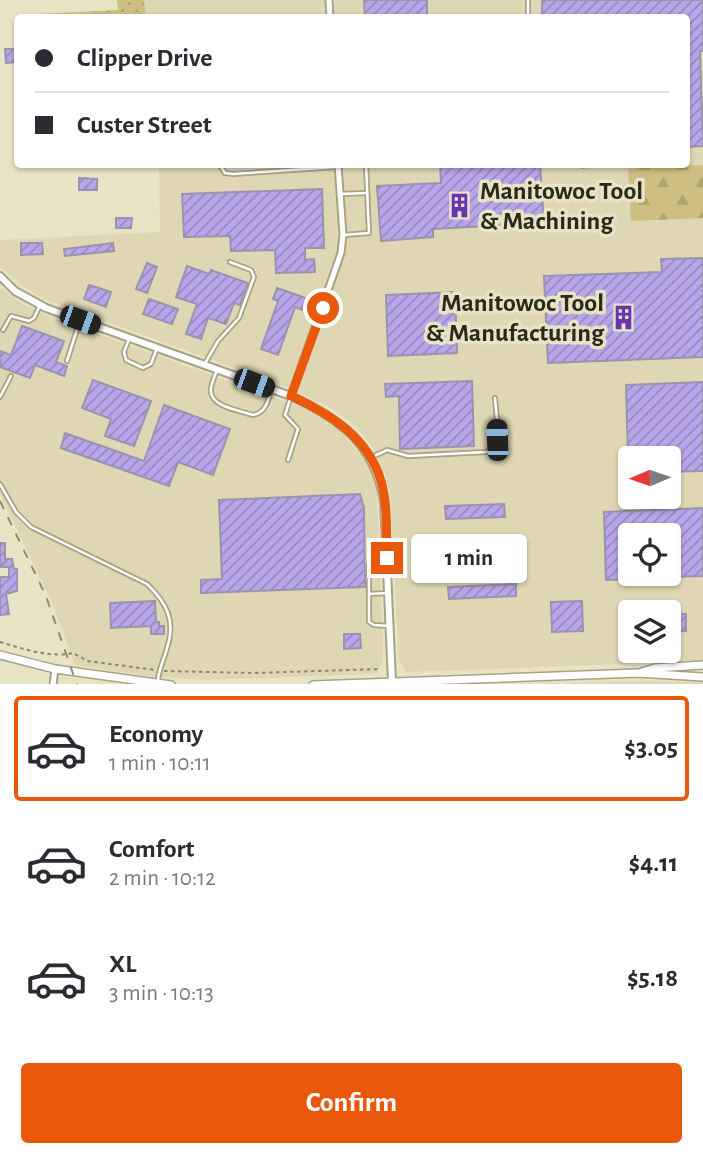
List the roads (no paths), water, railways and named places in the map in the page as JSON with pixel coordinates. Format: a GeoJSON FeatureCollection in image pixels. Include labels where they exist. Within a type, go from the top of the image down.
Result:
{"type":"FeatureCollection","features":[{"type":"Feature","properties":{"kind":"main road"},"geometry":{"type":"LineString","coordinates":[[0,655],[55,669],[171,684]]}},
{"type":"Feature","properties":{"kind":"main road"},"geometry":{"type":"LineString","coordinates":[[638,673],[655,668],[703,665]]}},
{"type":"Feature","properties":{"kind":"main road"},"geometry":{"type":"LineString","coordinates":[[313,684],[638,673],[703,677]]}},
{"type":"Feature","properties":{"kind":"street"},"geometry":{"type":"LineString","coordinates":[[291,396],[339,264],[343,235],[338,168]]}},
{"type":"Feature","properties":{"kind":"street"},"geometry":{"type":"LineString","coordinates":[[0,276],[15,291],[40,305],[291,396],[330,415],[349,430],[370,458],[381,481],[392,683]]}},
{"type":"Feature","properties":{"kind":"street"},"geometry":{"type":"LineString","coordinates":[[53,684],[55,669]]}},
{"type":"Feature","properties":{"kind":"street"},"geometry":{"type":"LineString","coordinates":[[602,674],[602,684]]}},
{"type":"Feature","properties":{"kind":"lane"},"geometry":{"type":"LineString","coordinates":[[222,168],[225,173],[233,174],[312,168]]}},
{"type":"Feature","properties":{"kind":"lane"},"geometry":{"type":"LineString","coordinates":[[343,235],[369,233],[366,168]]}},
{"type":"Feature","properties":{"kind":"lane"},"geometry":{"type":"LineString","coordinates":[[340,194],[368,193]]}},
{"type":"Feature","properties":{"kind":"lane"},"geometry":{"type":"LineString","coordinates":[[204,365],[218,341],[239,318],[254,277],[251,270],[230,262]]}},
{"type":"Feature","properties":{"kind":"lane"},"geometry":{"type":"LineString","coordinates":[[3,330],[11,316],[29,321],[34,318],[40,305]]}},
{"type":"Feature","properties":{"kind":"lane"},"geometry":{"type":"LineString","coordinates":[[67,361],[80,320]]}},
{"type":"Feature","properties":{"kind":"lane"},"geometry":{"type":"LineString","coordinates":[[130,338],[126,360],[143,368],[151,364],[157,348]]}},
{"type":"Feature","properties":{"kind":"lane"},"geometry":{"type":"LineString","coordinates":[[217,370],[210,390],[213,399],[218,403],[253,415],[259,414],[263,411],[272,389]]}},
{"type":"Feature","properties":{"kind":"lane"},"geometry":{"type":"LineString","coordinates":[[0,397],[11,376]]}},
{"type":"Feature","properties":{"kind":"lane"},"geometry":{"type":"LineString","coordinates":[[288,460],[298,429],[285,415],[291,396]]}},
{"type":"Feature","properties":{"kind":"lane"},"geometry":{"type":"LineString","coordinates":[[370,458],[387,450],[408,456],[486,452],[492,449],[497,440],[495,398]]}},
{"type":"Feature","properties":{"kind":"lane"},"geometry":{"type":"LineString","coordinates":[[0,484],[16,512],[31,527],[147,584],[158,594],[169,610],[172,625],[159,670],[158,684]]}},
{"type":"Feature","properties":{"kind":"lane"},"geometry":{"type":"LineString","coordinates":[[387,558],[371,559],[369,622],[390,626]]}},
{"type":"Feature","properties":{"kind":"lane"},"geometry":{"type":"LineString","coordinates":[[369,594],[388,593]]}},
{"type":"Feature","properties":{"kind":"railway"},"geometry":{"type":"LineString","coordinates":[[0,501],[46,596],[77,684]]}},
{"type":"Feature","properties":{"kind":"place","name":"Manitowoc Tool & Machining"},"geometry":{"type":"Point","coordinates":[460,205]}},
{"type":"Feature","properties":{"kind":"place","name":"Manitowoc Tool & Manufacturing"},"geometry":{"type":"Point","coordinates":[624,317]}}]}
